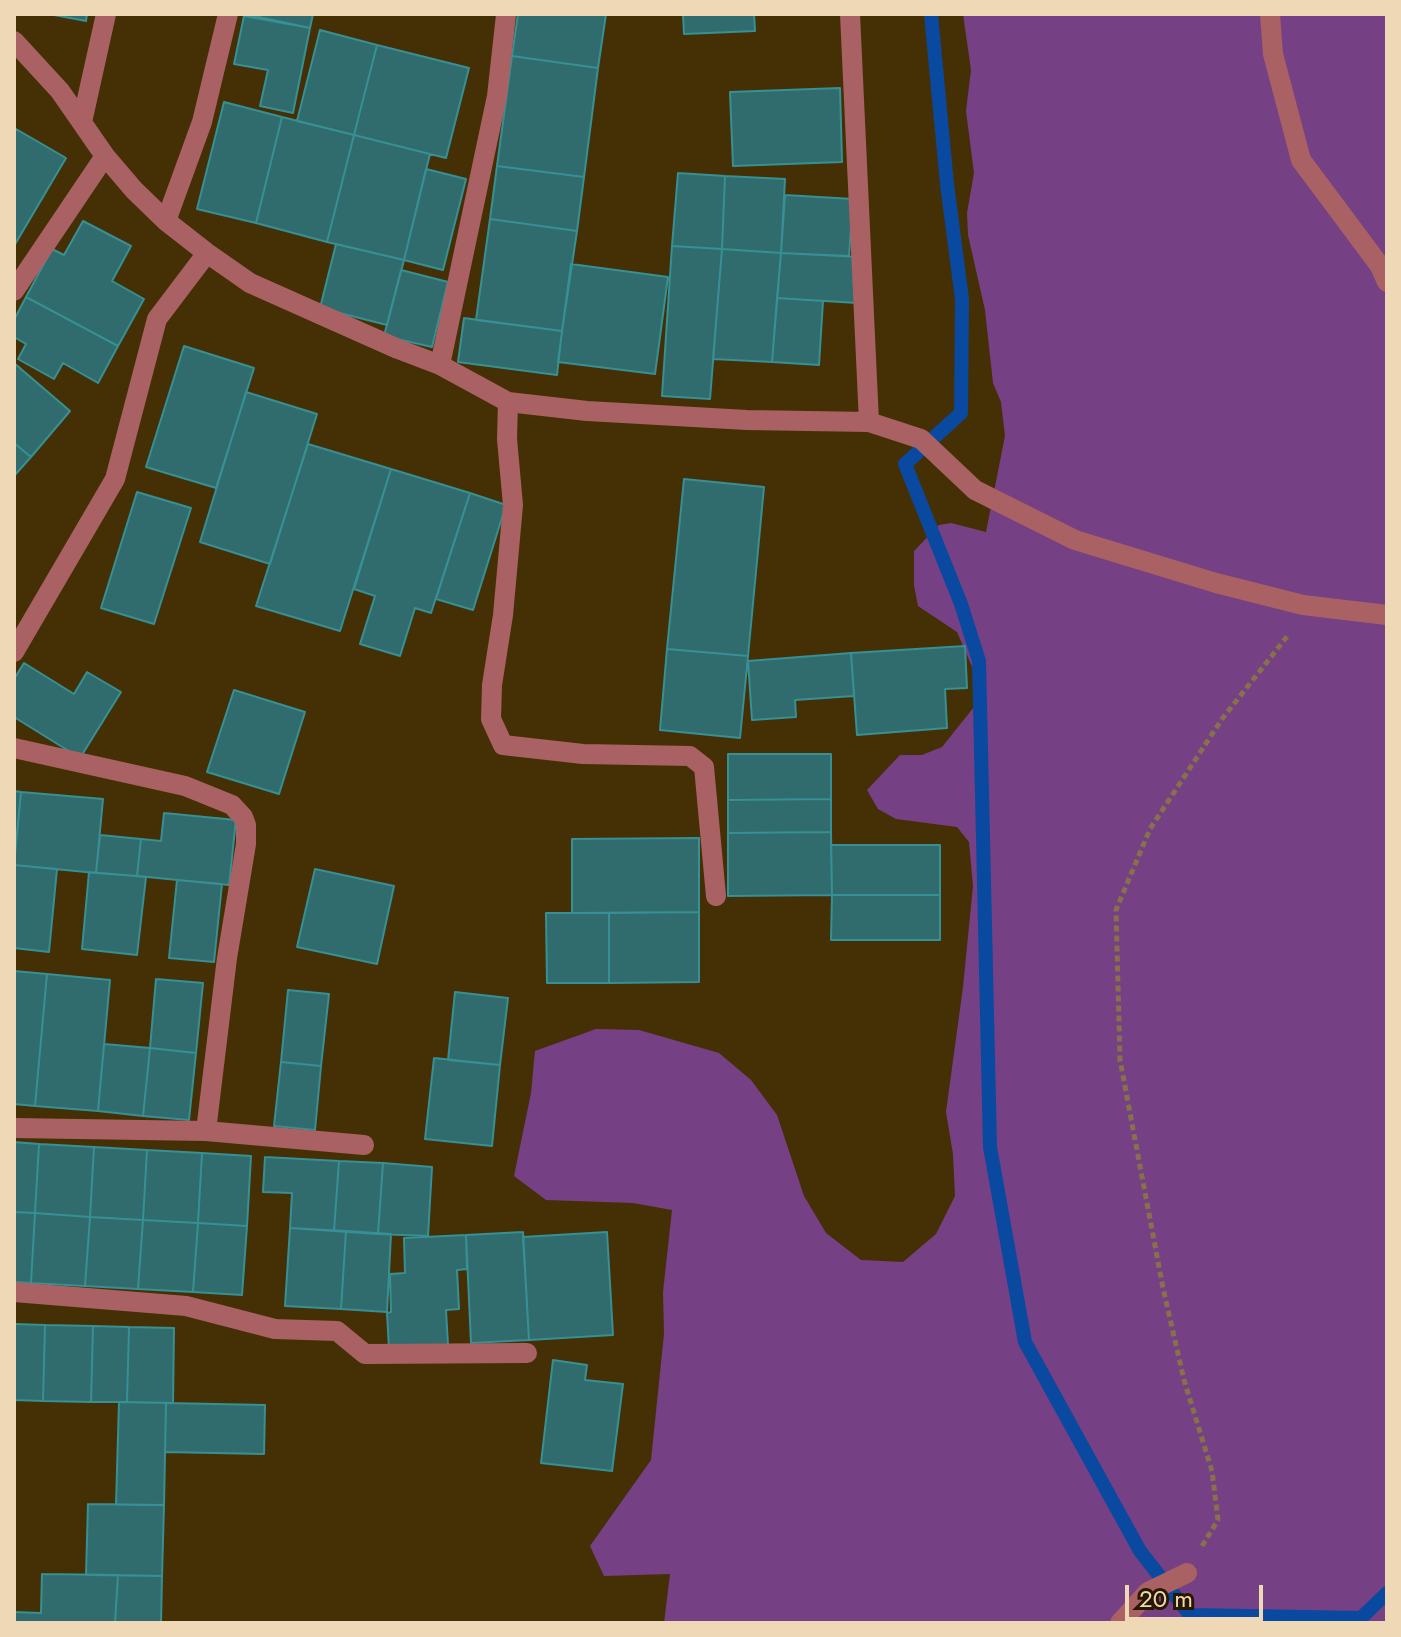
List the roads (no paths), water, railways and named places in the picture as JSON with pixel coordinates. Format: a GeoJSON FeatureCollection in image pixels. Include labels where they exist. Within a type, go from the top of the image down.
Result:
{"type":"FeatureCollection","features":[{"type":"Feature","properties":{"kind":"street"},"geometry":{"type":"LineString","coordinates":[[82,122],[106,14]]}},
{"type":"Feature","properties":{"kind":"street"},"geometry":{"type":"LineString","coordinates":[[166,221],[202,122],[228,14]]}},
{"type":"Feature","properties":{"kind":"street"},"geometry":{"type":"LineString","coordinates":[[850,14],[869,422]]}},
{"type":"Feature","properties":{"kind":"street"},"geometry":{"type":"LineString","coordinates":[[1270,14],[1273,54],[1301,160],[1380,266],[1387,282]]}},
{"type":"Feature","properties":{"kind":"street"},"geometry":{"type":"LineString","coordinates":[[440,365],[497,96],[506,15]]}},
{"type":"Feature","properties":{"kind":"street"},"geometry":{"type":"LineString","coordinates":[[14,41],[60,91],[105,156],[134,190],[166,221],[207,253],[250,283],[440,365],[508,402],[587,411],[689,417],[869,422],[921,439],[975,490],[1075,540],[1216,583],[1303,605],[1387,615]]}},
{"type":"Feature","properties":{"kind":"street"},"geometry":{"type":"LineString","coordinates":[[14,291],[105,156]]}},
{"type":"Feature","properties":{"kind":"street"},"geometry":{"type":"LineString","coordinates":[[14,652],[115,479],[157,319],[207,253]]}},
{"type":"Feature","properties":{"kind":"street"},"geometry":{"type":"LineString","coordinates":[[508,402],[507,439],[513,505],[503,615],[492,685],[491,719],[503,745],[583,754],[690,756],[704,767],[716,896]]}},
{"type":"Feature","properties":{"kind":"street"},"geometry":{"type":"LineString","coordinates":[[14,748],[185,786],[232,805],[243,817],[246,844],[227,958],[206,1131]]}},
{"type":"Feature","properties":{"kind":"street"},"geometry":{"type":"LineString","coordinates":[[14,1128],[206,1131],[364,1145]]}},
{"type":"Feature","properties":{"kind":"street"},"geometry":{"type":"LineString","coordinates":[[14,1292],[186,1306],[275,1329],[337,1331],[365,1354],[527,1353]]}},
{"type":"Feature","properties":{"kind":"street"},"geometry":{"type":"LineString","coordinates":[[1120,1623],[1148,1592],[1187,1573]]}},
{"type":"Feature","properties":{"kind":"waterway"},"geometry":{"type":"LineString","coordinates":[[931,14],[947,184],[962,299],[961,413],[905,464],[961,604],[979,661],[990,1147],[1025,1342],[1140,1551],[1190,1615],[1361,1618],[1387,1593]]}}]}
